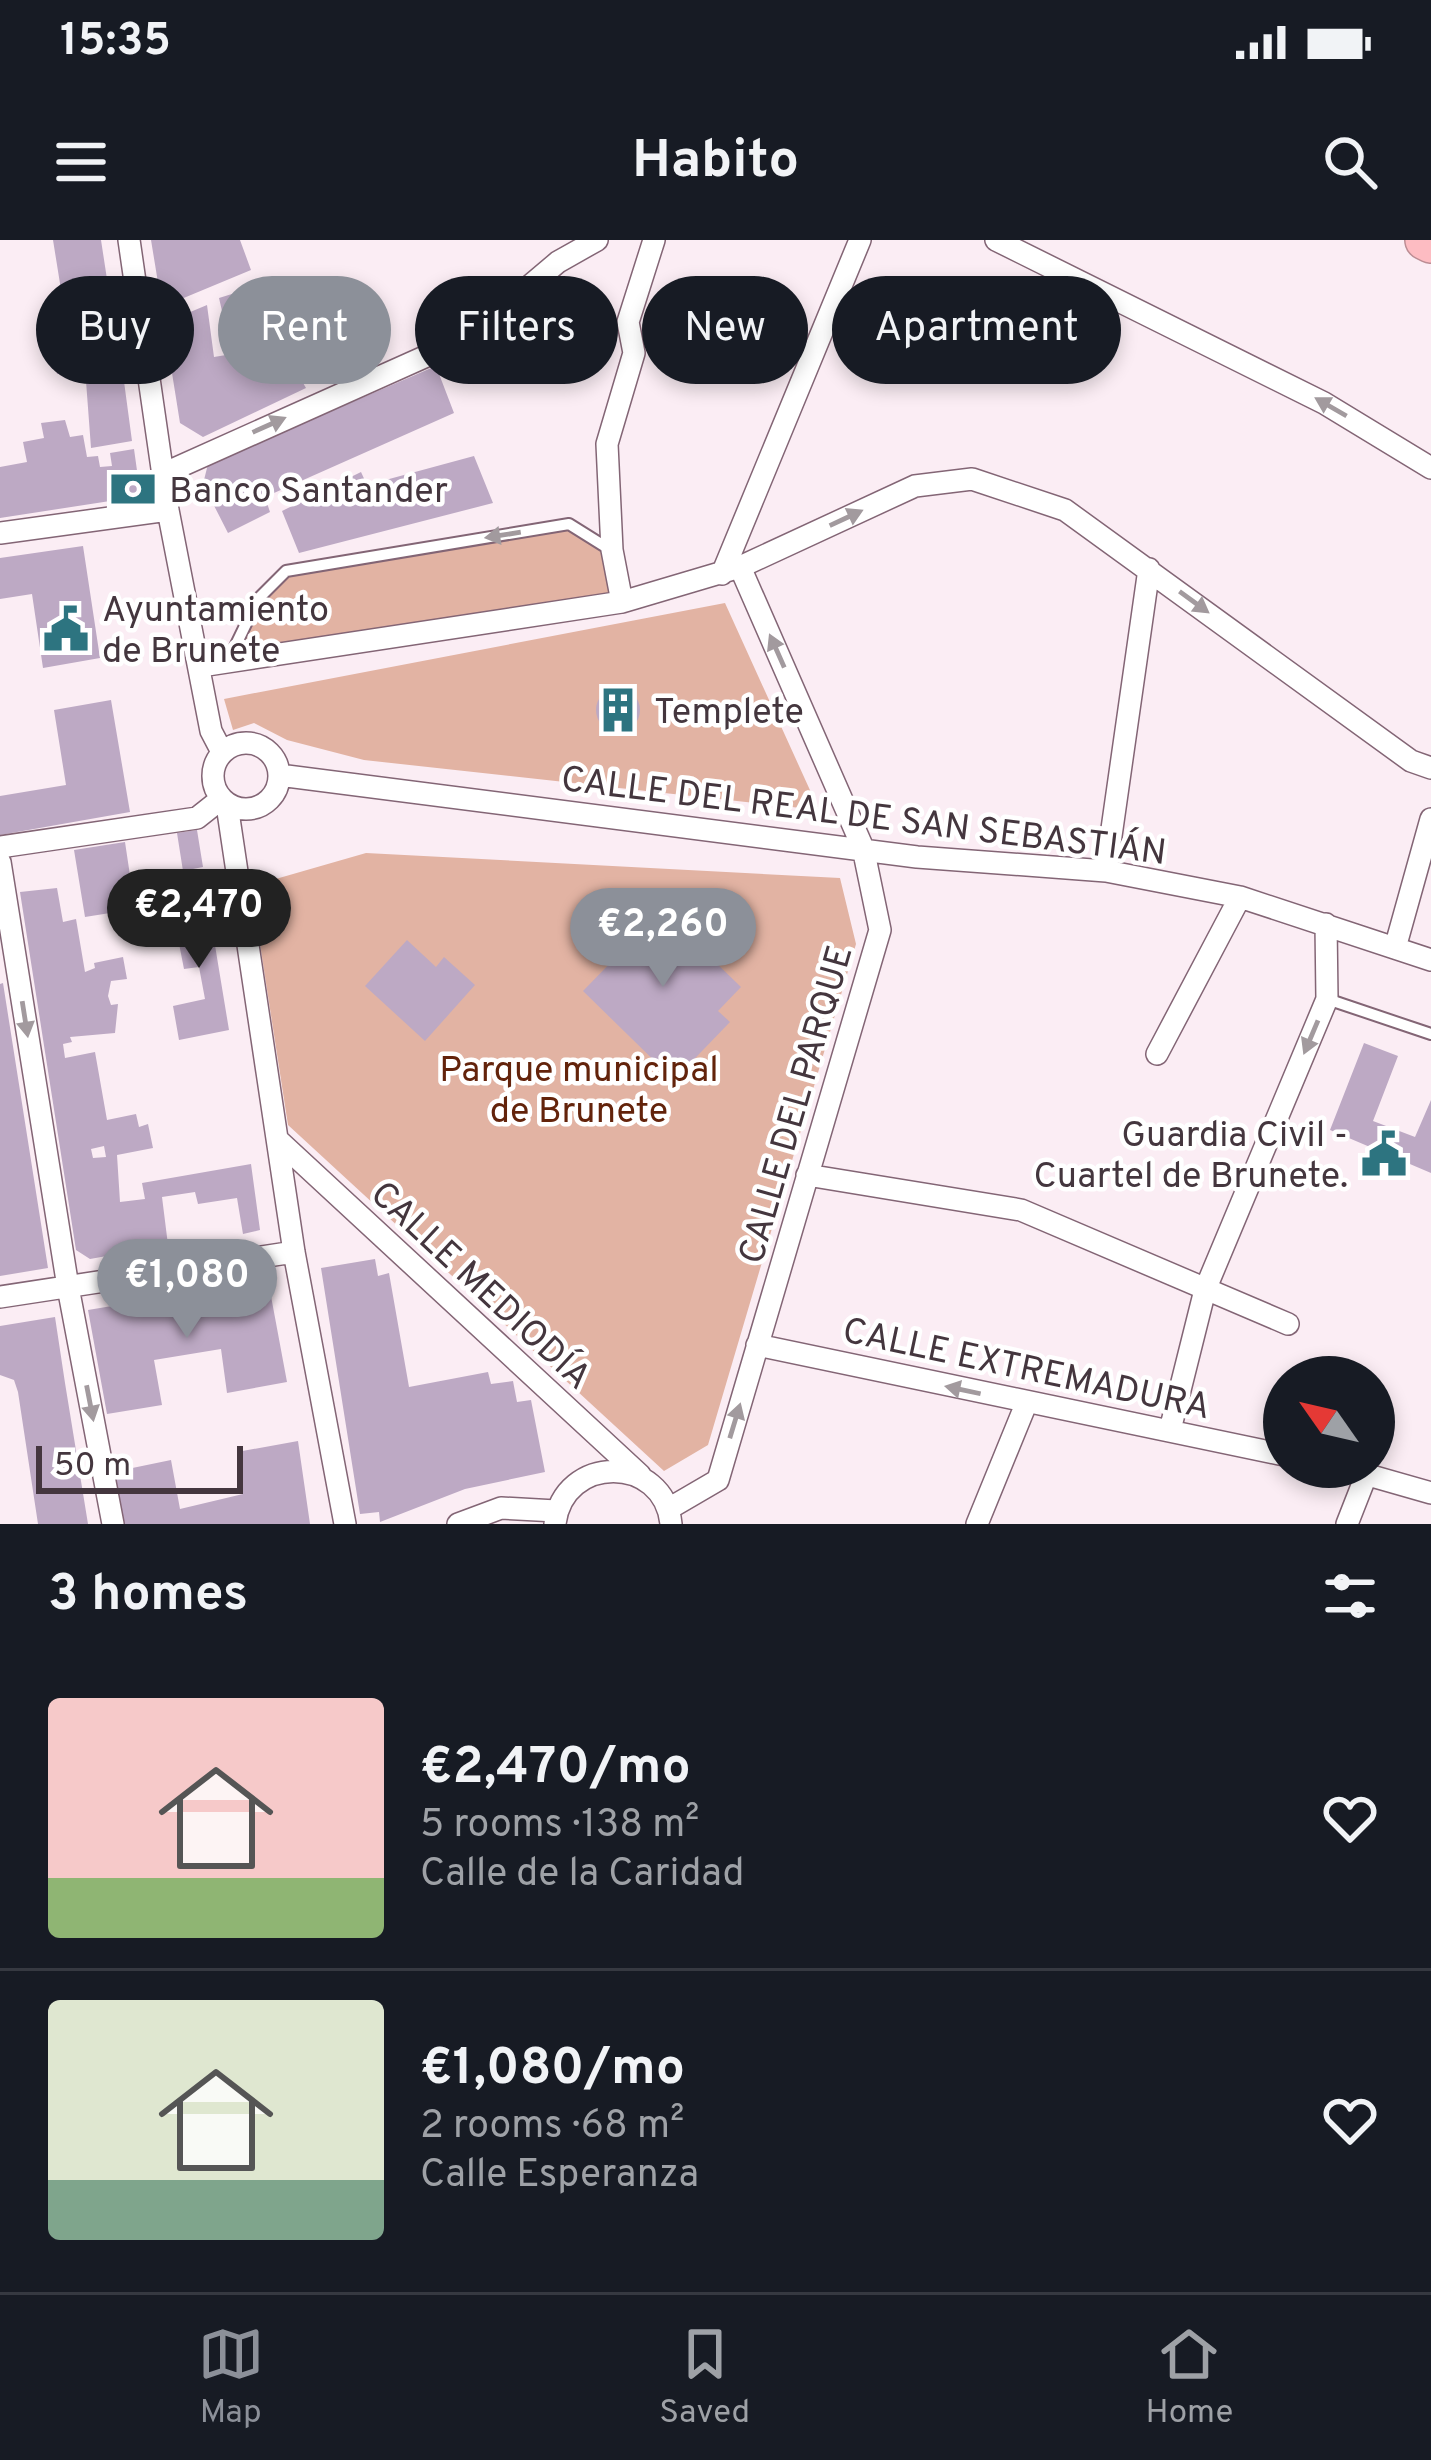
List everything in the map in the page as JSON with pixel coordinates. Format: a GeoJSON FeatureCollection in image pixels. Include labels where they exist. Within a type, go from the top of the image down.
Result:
{"type":"FeatureCollection","features":[{"type":"Feature","properties":{"kind":"street"},"geometry":{"type":"LineString","coordinates":[[129,240],[168,510],[211,731],[222,752]]}},
{"type":"Feature","properties":{"kind":"street"},"geometry":{"type":"LineString","coordinates":[[163,474],[469,338],[557,262],[597,240]]}},
{"type":"Feature","properties":{"kind":"street"},"geometry":{"type":"LineString","coordinates":[[622,602],[612,550],[607,444],[634,353],[628,322],[654,240]]}},
{"type":"Feature","properties":{"kind":"street"},"geometry":{"type":"LineString","coordinates":[[731,570],[860,240]]}},
{"type":"Feature","properties":{"kind":"street"},"geometry":{"type":"LineString","coordinates":[[996,240],[1324,403],[1431,468]]}},
{"type":"Feature","properties":{"kind":"street"},"geometry":{"type":"LineString","coordinates":[[201,666],[622,602],[731,570],[914,486],[972,479],[1066,510],[1411,761],[1431,768]]}},
{"type":"Feature","properties":{"kind":"street"},"geometry":{"type":"LineString","coordinates":[[0,532],[168,510]]}},
{"type":"Feature","properties":{"kind":"street"},"geometry":{"type":"LineString","coordinates":[[1106,871],[1149,568]]}},
{"type":"Feature","properties":{"kind":"street","name":"CALLE DEL PARQUE"},"geometry":{"type":"LineString","coordinates":[[670,1516],[718,1480],[880,930],[863,848],[731,570]]}},
{"type":"Feature","properties":{"kind":"street"},"geometry":{"type":"LineString","coordinates":[[0,847],[197,818],[224,802],[251,810],[262,806],[278,787],[277,763],[259,745],[246,742],[222,752],[212,776],[224,802],[294,1252],[345,1524]]}},
{"type":"Feature","properties":{"kind":"street","name":"CALLE DEL REAL DE SAN SEBASTIÁN"},"geometry":{"type":"LineString","coordinates":[[279,775],[863,848],[1106,871],[1240,897],[1431,960]]}},
{"type":"Feature","properties":{"kind":"street"},"geometry":{"type":"LineString","coordinates":[[1396,948],[1431,819]]}},
{"type":"Feature","properties":{"kind":"street"},"geometry":{"type":"LineString","coordinates":[[0,862],[68,1287],[113,1524]]}},
{"type":"Feature","properties":{"kind":"street"},"geometry":{"type":"LineString","coordinates":[[1157,1054],[1240,897]]}},
{"type":"Feature","properties":{"kind":"street"},"geometry":{"type":"LineString","coordinates":[[1171,1430],[1204,1291],[1327,999],[1326,924]]}},
{"type":"Feature","properties":{"kind":"street","name":"CALLE MEDIODÍA"},"geometry":{"type":"LineString","coordinates":[[279,1141],[640,1475],[670,1516]]}},
{"type":"Feature","properties":{"kind":"street"},"geometry":{"type":"LineString","coordinates":[[807,1175],[1021,1210],[1288,1324]]}},
{"type":"Feature","properties":{"kind":"street"},"geometry":{"type":"LineString","coordinates":[[0,1297],[294,1252]]}},
{"type":"Feature","properties":{"kind":"street","name":"CALLE EXTREMADURA"},"geometry":{"type":"LineString","coordinates":[[758,1345],[1263,1450]]}},
{"type":"Feature","properties":{"kind":"street"},"geometry":{"type":"LineString","coordinates":[[977,1524],[1026,1404]]}},
{"type":"Feature","properties":{"kind":"street"},"geometry":{"type":"LineString","coordinates":[[458,1524],[501,1508],[555,1517],[569,1489],[590,1474],[616,1469],[640,1475]]}},
{"type":"Feature","properties":{"kind":"street"},"geometry":{"type":"LineString","coordinates":[[1395,1482],[1431,1493]]}},
{"type":"Feature","properties":{"kind":"street"},"geometry":{"type":"LineString","coordinates":[[1347,1524],[1360,1488]]}},
{"type":"Feature","properties":{"kind":"lane"},"geometry":{"type":"LineString","coordinates":[[229,659],[258,599],[286,571],[569,524],[612,550]]}},
{"type":"Feature","properties":{"kind":"lane"},"geometry":{"type":"LineString","coordinates":[[1327,999],[1431,1034]]}},
{"type":"Feature","properties":{"kind":"green space"},"geometry":{"type":"Polygon","coordinates":[[[569,524],[612,550],[622,602],[229,659],[258,599],[286,571],[569,524]]]}},
{"type":"Feature","properties":{"kind":"green space"},"geometry":{"type":"Polygon","coordinates":[[[725,603],[819,810],[364,760],[287,740],[254,723],[233,730],[224,699],[725,603]]]}},
{"type":"Feature","properties":{"kind":"green space","name":"Parque municipal de Brunete"},"geometry":{"type":"Polygon","coordinates":[[[366,853],[840,878],[856,944],[708,1445],[664,1471],[288,1125],[251,886],[366,853]]]}},
{"type":"Feature","properties":{"kind":"building"},"geometry":{"type":"Polygon","coordinates":[[[53,240],[101,240],[107,276],[59,276],[53,240]]]}},
{"type":"Feature","properties":{"kind":"building"},"geometry":{"type":"Polygon","coordinates":[[[151,240],[240,240],[251,270],[218,276],[218,284],[194,294],[194,276],[157,276],[151,240]]]}},
{"type":"Feature","properties":{"kind":"building"},"geometry":{"type":"Polygon","coordinates":[[[207,305],[214,357],[218,356],[218,384],[304,384],[306,388],[203,437],[180,423],[174,384],[194,384],[194,310],[207,305]]]}},
{"type":"Feature","properties":{"kind":"building"},"geometry":{"type":"Polygon","coordinates":[[[415,375],[415,384],[443,384],[454,413],[265,497],[270,512],[228,533],[203,484],[208,464],[415,375]]]}},
{"type":"Feature","properties":{"kind":"building"},"geometry":{"type":"Polygon","coordinates":[[[86,384],[124,384],[132,441],[91,448],[86,384]]]}},
{"type":"Feature","properties":{"kind":"building"},"geometry":{"type":"Polygon","coordinates":[[[65,420],[70,437],[83,435],[87,457],[98,456],[100,467],[112,466],[110,453],[134,449],[140,492],[136,497],[0,518],[0,467],[27,462],[23,442],[44,438],[41,423],[65,420]]]}},
{"type":"Feature","properties":{"kind":"building"},"geometry":{"type":"Polygon","coordinates":[[[474,456],[493,503],[299,553],[282,511],[361,472],[367,485],[474,456]]]}},
{"type":"Feature","properties":{"kind":"building","name":"Ayuntamiento de Brunete"},"geometry":{"type":"Polygon","coordinates":[[[83,546],[100,658],[43,668],[32,594],[0,599],[0,558],[83,546]]]}},
{"type":"Feature","properties":{"kind":"building","name":"Templete"},"geometry":{"type":"Polygon","coordinates":[[[618,688],[633,695],[640,710],[633,725],[618,732],[603,725],[596,710],[603,695],[618,688]]]}},
{"type":"Feature","properties":{"kind":"building"},"geometry":{"type":"Polygon","coordinates":[[[111,700],[130,812],[0,835],[0,796],[66,785],[54,710],[111,700]]]}},
{"type":"Feature","properties":{"kind":"building"},"geometry":{"type":"Polygon","coordinates":[[[197,830],[203,867],[183,871],[177,833],[197,830]]]}},
{"type":"Feature","properties":{"kind":"building"},"geometry":{"type":"Polygon","coordinates":[[[125,842],[135,909],[85,917],[74,850],[125,842]]]}},
{"type":"Feature","properties":{"kind":"building"},"geometry":{"type":"Polygon","coordinates":[[[57,888],[63,922],[76,919],[85,972],[95,968],[94,963],[123,957],[127,979],[111,981],[108,996],[111,1005],[118,1004],[115,1033],[70,1037],[72,1042],[63,1044],[65,1058],[95,1052],[107,1120],[136,1114],[139,1127],[148,1124],[153,1148],[117,1155],[120,1202],[145,1199],[142,1183],[251,1164],[260,1230],[243,1234],[237,1198],[198,1204],[195,1192],[162,1197],[168,1245],[90,1259],[76,1250],[20,892],[57,888]],[[104,1146],[91,1149],[93,1158],[106,1157],[104,1146]]]}},
{"type":"Feature","properties":{"kind":"building"},"geometry":{"type":"Polygon","coordinates":[[[207,897],[229,1030],[179,1040],[173,1006],[205,999],[199,967],[184,969],[171,903],[207,897]]]}},
{"type":"Feature","properties":{"kind":"building"},"geometry":{"type":"Polygon","coordinates":[[[650,899],[741,987],[718,1011],[730,1022],[674,1080],[583,991],[621,952],[609,941],[650,899]]]}},
{"type":"Feature","properties":{"kind":"building"},"geometry":{"type":"Polygon","coordinates":[[[407,940],[436,967],[444,957],[475,985],[425,1041],[365,986],[407,940]]]}},
{"type":"Feature","properties":{"kind":"building"},"geometry":{"type":"Polygon","coordinates":[[[0,984],[48,1268],[0,1276],[0,984]]]}},
{"type":"Feature","properties":{"kind":"building"},"geometry":{"type":"Polygon","coordinates":[[[1364,1043],[1398,1056],[1373,1121],[1415,1137],[1431,1100],[1431,1173],[1330,1130],[1364,1043]]]}},
{"type":"Feature","properties":{"kind":"building"},"geometry":{"type":"Polygon","coordinates":[[[375,1259],[378,1276],[389,1273],[409,1387],[488,1372],[491,1384],[513,1381],[517,1402],[531,1400],[545,1472],[465,1489],[380,1522],[379,1512],[360,1514],[321,1268],[375,1259]]]}},
{"type":"Feature","properties":{"kind":"building"},"geometry":{"type":"Polygon","coordinates":[[[268,1280],[287,1382],[227,1393],[221,1349],[154,1360],[162,1405],[107,1414],[88,1310],[268,1280]]]}},
{"type":"Feature","properties":{"kind":"building"},"geometry":{"type":"Polygon","coordinates":[[[55,1317],[88,1524],[38,1524],[18,1392],[14,1380],[0,1375],[0,1326],[55,1317]]]}},
{"type":"Feature","properties":{"kind":"building"},"geometry":{"type":"Polygon","coordinates":[[[298,1441],[310,1524],[123,1524],[113,1472],[171,1460],[180,1509],[243,1494],[237,1452],[298,1441]]]}},
{"type":"Feature","properties":{"kind":"place","name":"Banco Santander"},"geometry":{"type":"Point","coordinates":[133,489]}},
{"type":"Feature","properties":{"kind":"place","name":"Ayuntamiento de Brunete"},"geometry":{"type":"Point","coordinates":[66,629]}},
{"type":"Feature","properties":{"kind":"place","name":"Templete"},"geometry":{"type":"Point","coordinates":[618,710]}},
{"type":"Feature","properties":{"kind":"place","name":"Guardia Civil - Cuartel de Brunete."},"geometry":{"type":"Point","coordinates":[1384,1154]}}]}
